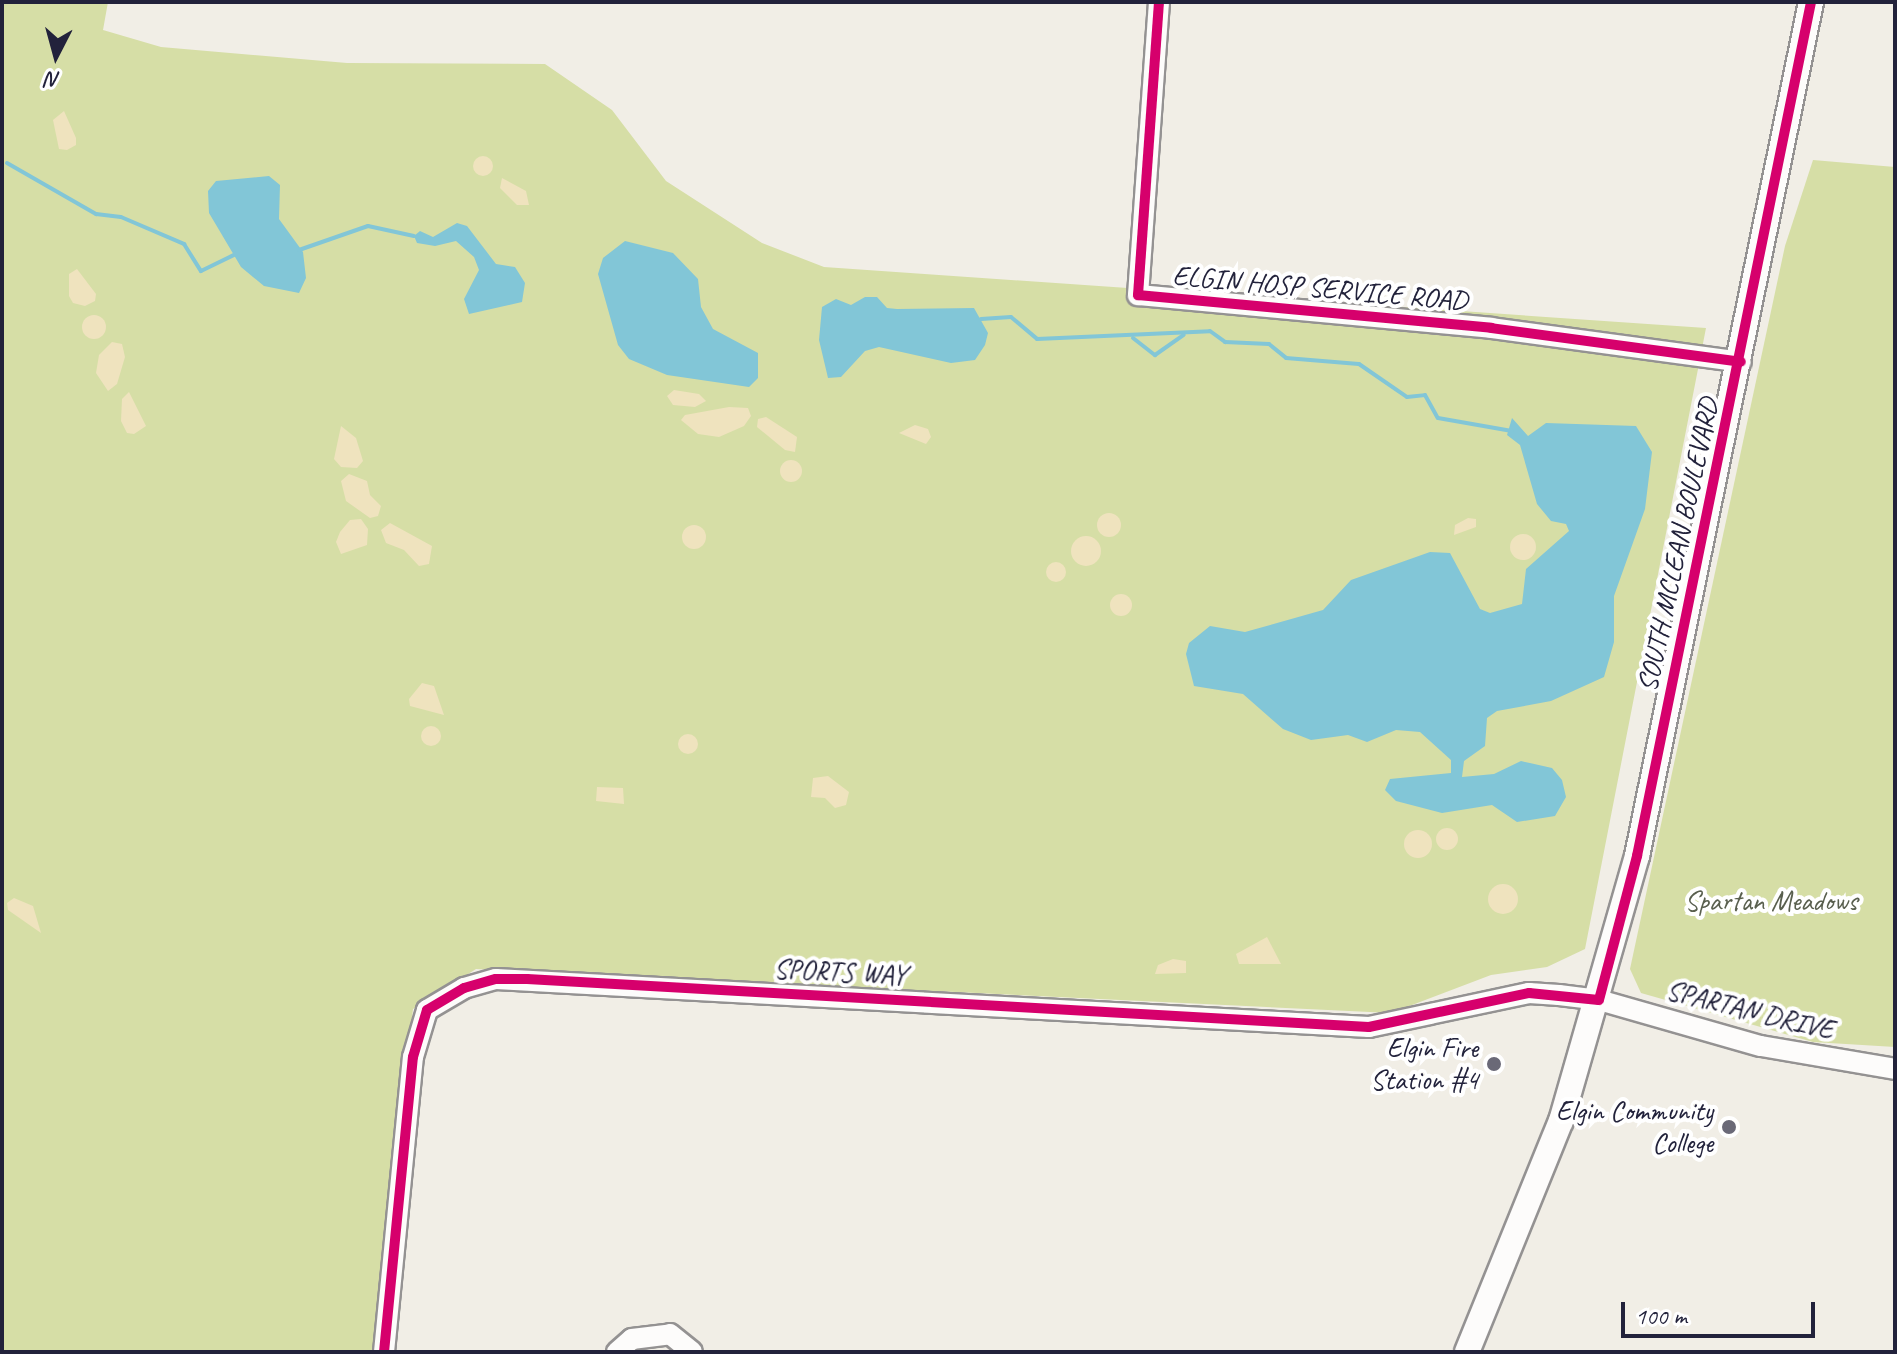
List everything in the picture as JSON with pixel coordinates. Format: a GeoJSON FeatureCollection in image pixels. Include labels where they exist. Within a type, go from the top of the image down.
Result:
{"type":"FeatureCollection","features":[{"type":"Feature","properties":{"kind":"main road","name":"SOUTH MCLEAN BOULEVARD"},"geometry":{"type":"LineString","coordinates":[[1467,1352],[1561,1121],[1599,1000],[1637,856],[1741,362],[1811,2]]}},
{"type":"Feature","properties":{"kind":"street","name":"ELGIN HOSP SERVICE ROAD"},"geometry":{"type":"LineString","coordinates":[[1159,2],[1138,295],[1491,328],[1741,362]]}},
{"type":"Feature","properties":{"kind":"street","name":"SPORTS WAY"},"geometry":{"type":"LineString","coordinates":[[384,1352],[413,1057],[427,1010],[464,988],[496,979],[527,979],[1369,1027],[1529,993],[1599,1000]]}},
{"type":"Feature","properties":{"kind":"street","name":"SPARTAN DRIVE"},"geometry":{"type":"LineString","coordinates":[[1599,1000],[1761,1046],[1893,1066]]}},
{"type":"Feature","properties":{"kind":"street"},"geometry":{"type":"LineString","coordinates":[[617,1352],[632,1339],[670,1334],[692,1352]]}},
{"type":"Feature","properties":{"kind":"green space"},"geometry":{"type":"Polygon","coordinates":[[[2,2],[108,2],[103,30],[161,47],[347,63],[545,64],[612,110],[666,181],[762,243],[824,267],[1706,328],[1585,949],[1547,967],[1491,975],[1391,1013],[476,969],[413,1009],[373,1352],[2,1352],[2,2]]]}},
{"type":"Feature","properties":{"kind":"green space","name":"Spartan Meadows"},"geometry":{"type":"Polygon","coordinates":[[[1813,160],[1895,167],[1895,1047],[1813,1042],[1641,993],[1630,969],[1785,246],[1813,160]]]}},
{"type":"Feature","properties":{"kind":"sand"},"geometry":{"type":"Polygon","coordinates":[[[64,111],[76,138],[76,145],[67,150],[59,149],[53,120],[64,111]]]}},
{"type":"Feature","properties":{"kind":"sand"},"geometry":{"type":"Polygon","coordinates":[[[483,156],[490,159],[493,166],[490,173],[483,176],[476,173],[473,166],[476,159],[483,156]]]}},
{"type":"Feature","properties":{"kind":"sand"},"geometry":{"type":"Polygon","coordinates":[[[502,178],[526,191],[529,205],[517,205],[500,188],[502,178]]]}},
{"type":"Feature","properties":{"kind":"sand"},"geometry":{"type":"Polygon","coordinates":[[[77,269],[96,294],[95,301],[85,306],[73,303],[69,296],[69,274],[77,269]]]}},
{"type":"Feature","properties":{"kind":"sand"},"geometry":{"type":"Polygon","coordinates":[[[94,315],[103,318],[106,327],[103,336],[94,339],[85,336],[82,327],[85,318],[94,315]]]}},
{"type":"Feature","properties":{"kind":"sand"},"geometry":{"type":"Polygon","coordinates":[[[112,342],[122,344],[125,357],[117,384],[108,391],[96,373],[99,355],[112,342]]]}},
{"type":"Feature","properties":{"kind":"sand"},"geometry":{"type":"Polygon","coordinates":[[[674,390],[699,394],[706,401],[695,407],[673,405],[667,396],[674,390]]]}},
{"type":"Feature","properties":{"kind":"sand"},"geometry":{"type":"Polygon","coordinates":[[[129,392],[146,426],[134,434],[127,433],[121,421],[122,399],[129,392]]]}},
{"type":"Feature","properties":{"kind":"sand"},"geometry":{"type":"Polygon","coordinates":[[[729,407],[748,408],[751,416],[744,426],[719,437],[698,434],[681,420],[685,415],[729,407]]]}},
{"type":"Feature","properties":{"kind":"sand"},"geometry":{"type":"Polygon","coordinates":[[[766,417],[797,437],[795,452],[785,450],[757,427],[758,419],[766,417]]]}},
{"type":"Feature","properties":{"kind":"sand"},"geometry":{"type":"Polygon","coordinates":[[[915,425],[928,429],[931,437],[926,444],[899,433],[915,425]]]}},
{"type":"Feature","properties":{"kind":"sand"},"geometry":{"type":"Polygon","coordinates":[[[341,426],[356,438],[363,461],[357,468],[341,467],[334,459],[341,426]]]}},
{"type":"Feature","properties":{"kind":"sand"},"geometry":{"type":"Polygon","coordinates":[[[791,460],[799,463],[802,471],[799,479],[791,482],[783,479],[780,471],[783,463],[791,460]]]}},
{"type":"Feature","properties":{"kind":"sand"},"geometry":{"type":"Polygon","coordinates":[[[349,474],[367,481],[370,495],[381,506],[378,516],[370,518],[346,501],[341,481],[349,474]]]}},
{"type":"Feature","properties":{"kind":"sand"},"geometry":{"type":"Polygon","coordinates":[[[1109,513],[1118,516],[1121,525],[1118,534],[1109,537],[1100,534],[1097,525],[1100,516],[1109,513]]]}},
{"type":"Feature","properties":{"kind":"sand"},"geometry":{"type":"Polygon","coordinates":[[[1468,518],[1476,519],[1476,527],[1454,535],[1455,525],[1468,518]]]}},
{"type":"Feature","properties":{"kind":"sand"},"geometry":{"type":"Polygon","coordinates":[[[361,519],[368,529],[367,545],[341,554],[336,542],[340,532],[350,520],[361,519]]]}},
{"type":"Feature","properties":{"kind":"sand"},"geometry":{"type":"Polygon","coordinates":[[[390,523],[432,546],[429,564],[419,566],[404,550],[386,543],[381,530],[390,523]]]}},
{"type":"Feature","properties":{"kind":"sand"},"geometry":{"type":"Polygon","coordinates":[[[694,525],[703,528],[706,537],[703,546],[694,549],[685,546],[682,537],[685,528],[694,525]]]}},
{"type":"Feature","properties":{"kind":"sand"},"geometry":{"type":"Polygon","coordinates":[[[1523,534],[1532,538],[1536,547],[1532,556],[1523,560],[1514,556],[1510,547],[1514,538],[1523,534]]]}},
{"type":"Feature","properties":{"kind":"sand"},"geometry":{"type":"Polygon","coordinates":[[[1086,536],[1097,540],[1101,551],[1097,562],[1086,566],[1075,562],[1071,551],[1075,540],[1086,536]]]}},
{"type":"Feature","properties":{"kind":"sand"},"geometry":{"type":"Polygon","coordinates":[[[1056,562],[1063,565],[1066,572],[1063,579],[1056,582],[1049,579],[1046,572],[1049,565],[1056,562]]]}},
{"type":"Feature","properties":{"kind":"sand"},"geometry":{"type":"Polygon","coordinates":[[[1121,594],[1132,605],[1121,616],[1110,605],[1121,594]]]}},
{"type":"Feature","properties":{"kind":"sand"},"geometry":{"type":"Polygon","coordinates":[[[422,683],[434,686],[444,715],[410,706],[409,699],[422,683]]]}},
{"type":"Feature","properties":{"kind":"sand"},"geometry":{"type":"Polygon","coordinates":[[[431,726],[438,729],[441,736],[438,743],[431,746],[424,743],[421,736],[424,729],[431,726]]]}},
{"type":"Feature","properties":{"kind":"sand"},"geometry":{"type":"Polygon","coordinates":[[[688,734],[695,737],[698,744],[695,751],[688,754],[681,751],[678,744],[681,737],[688,734]]]}},
{"type":"Feature","properties":{"kind":"sand"},"geometry":{"type":"Polygon","coordinates":[[[828,776],[849,792],[846,805],[835,808],[825,798],[811,797],[813,778],[828,776]]]}},
{"type":"Feature","properties":{"kind":"sand"},"geometry":{"type":"Polygon","coordinates":[[[597,787],[623,788],[624,804],[596,801],[597,787]]]}},
{"type":"Feature","properties":{"kind":"sand"},"geometry":{"type":"Polygon","coordinates":[[[1447,828],[1455,831],[1458,839],[1455,847],[1447,850],[1439,847],[1436,839],[1439,831],[1447,828]]]}},
{"type":"Feature","properties":{"kind":"sand"},"geometry":{"type":"Polygon","coordinates":[[[1418,830],[1428,834],[1432,844],[1428,854],[1418,858],[1408,854],[1404,844],[1408,834],[1418,830]]]}},
{"type":"Feature","properties":{"kind":"sand"},"geometry":{"type":"Polygon","coordinates":[[[1503,884],[1514,888],[1518,899],[1514,910],[1503,914],[1492,910],[1488,899],[1492,888],[1503,884]]]}},
{"type":"Feature","properties":{"kind":"sand"},"geometry":{"type":"Polygon","coordinates":[[[14,898],[33,906],[41,933],[8,910],[7,903],[14,898]]]}},
{"type":"Feature","properties":{"kind":"sand"},"geometry":{"type":"Polygon","coordinates":[[[1267,937],[1281,964],[1239,964],[1236,954],[1267,937]]]}},
{"type":"Feature","properties":{"kind":"sand"},"geometry":{"type":"Polygon","coordinates":[[[1173,959],[1186,961],[1186,973],[1155,974],[1158,965],[1173,959]]]}},
{"type":"Feature","properties":{"kind":"water"},"geometry":{"type":"Polygon","coordinates":[[[269,176],[280,185],[279,219],[303,252],[306,278],[299,293],[264,286],[241,267],[209,213],[208,191],[216,181],[269,176]]]}},
{"type":"Feature","properties":{"kind":"water"},"geometry":{"type":"Polygon","coordinates":[[[457,223],[467,226],[496,264],[515,267],[525,283],[522,302],[469,314],[464,299],[479,270],[474,257],[456,241],[435,246],[417,243],[414,236],[420,231],[433,237],[457,223]]]}},
{"type":"Feature","properties":{"kind":"water"},"geometry":{"type":"Polygon","coordinates":[[[625,241],[673,253],[698,279],[701,307],[713,329],[758,353],[758,378],[749,387],[667,375],[629,359],[618,345],[598,274],[603,258],[625,241]]]}},
{"type":"Feature","properties":{"kind":"water"},"geometry":{"type":"Polygon","coordinates":[[[865,297],[877,297],[887,308],[974,308],[988,333],[985,345],[975,360],[951,363],[879,347],[865,351],[841,377],[828,378],[819,340],[822,307],[836,299],[851,305],[865,297]]]}},
{"type":"Feature","properties":{"kind":"water"},"geometry":{"type":"Polygon","coordinates":[[[1512,418],[1528,436],[1546,423],[1636,426],[1652,452],[1645,509],[1614,596],[1614,642],[1604,677],[1551,701],[1497,711],[1487,718],[1485,746],[1464,761],[1462,777],[1494,774],[1521,761],[1552,768],[1562,780],[1566,797],[1555,816],[1517,822],[1492,805],[1442,813],[1396,801],[1385,790],[1390,779],[1451,773],[1451,760],[1420,732],[1396,730],[1367,742],[1348,735],[1311,740],[1283,729],[1243,694],[1194,686],[1186,654],[1189,643],[1210,626],[1245,632],[1323,610],[1351,580],[1430,552],[1450,553],[1480,609],[1490,613],[1522,604],[1526,569],[1569,531],[1566,524],[1551,521],[1537,504],[1520,445],[1507,435],[1512,418]]]}},
{"type":"Feature","properties":{"kind":"waterway"},"geometry":{"type":"LineString","coordinates":[[7,163],[96,214],[121,217],[184,244],[201,271],[236,254]]}},
{"type":"Feature","properties":{"kind":"waterway"},"geometry":{"type":"LineString","coordinates":[[299,250],[368,226],[414,236]]}},
{"type":"Feature","properties":{"kind":"waterway"},"geometry":{"type":"LineString","coordinates":[[981,319],[1011,317],[1037,339],[1210,331],[1225,342],[1269,344],[1286,358],[1359,364],[1407,397],[1425,395],[1438,418],[1512,431]]}},
{"type":"Feature","properties":{"kind":"waterway"},"geometry":{"type":"LineString","coordinates":[[1133,338],[1155,355],[1184,335]]}},
{"type":"Feature","properties":{"kind":"cycle path"},"geometry":{"type":"LineString","coordinates":[[1159,2],[1138,295],[1491,328],[1741,362]]}},
{"type":"Feature","properties":{"kind":"cycle path"},"geometry":{"type":"LineString","coordinates":[[384,1352],[413,1057],[427,1010],[464,988],[496,979],[527,979],[1369,1027],[1529,993],[1599,1000],[1637,856],[1811,2]]}},
{"type":"Feature","properties":{"kind":"place","name":"Elgin Fire Station #4"},"geometry":{"type":"Point","coordinates":[1494,1064]}},
{"type":"Feature","properties":{"kind":"place","name":"Elgin Community College"},"geometry":{"type":"Point","coordinates":[1729,1127]}}]}
